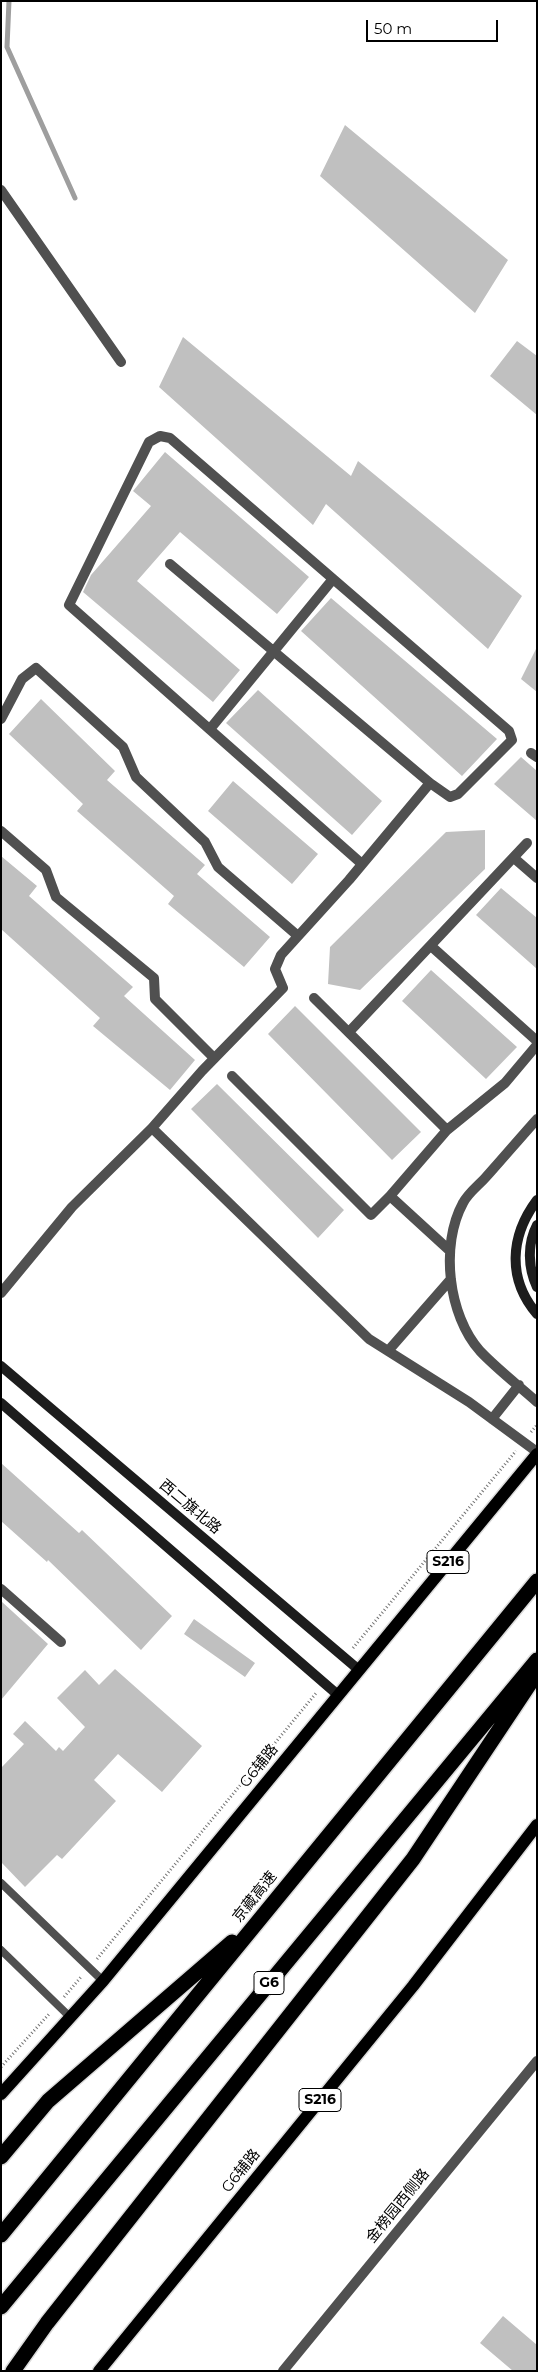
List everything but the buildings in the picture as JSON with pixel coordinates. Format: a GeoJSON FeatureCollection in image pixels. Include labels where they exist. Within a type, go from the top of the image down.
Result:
{"type":"FeatureCollection","features":[{"type":"Feature","properties":{"kind":"highway","name":"京藏高速"},"geometry":{"type":"LineString","coordinates":[[1,2235],[537,1581]]}},
{"type":"Feature","properties":{"kind":"highway","name":"G6"},"geometry":{"type":"LineString","coordinates":[[1,2307],[537,1660]]}},
{"type":"Feature","properties":{"kind":"highway"},"geometry":{"type":"LineString","coordinates":[[13,2371],[47,2323],[413,1858],[537,1673]]}},
{"type":"Feature","properties":{"kind":"highway"},"geometry":{"type":"LineString","coordinates":[[1,2157],[48,2101],[263,1915]]}},
{"type":"Feature","properties":{"kind":"main road"},"geometry":{"type":"LineString","coordinates":[[537,1200],[523,1220],[514,1256],[515,1271],[520,1285],[526,1300],[537,1314]]}},
{"type":"Feature","properties":{"kind":"main road"},"geometry":{"type":"LineString","coordinates":[[537,1224],[531,1241],[530,1267],[537,1288]]}},
{"type":"Feature","properties":{"kind":"main road","name":"西二旗北路"},"geometry":{"type":"LineString","coordinates":[[1,1366],[359,1670]]}},
{"type":"Feature","properties":{"kind":"main road"},"geometry":{"type":"LineString","coordinates":[[1,1403],[338,1695]]}},
{"type":"Feature","properties":{"kind":"main road","name":"G6辅路"},"geometry":{"type":"LineString","coordinates":[[1,2094],[103,1981],[537,1453]]}},
{"type":"Feature","properties":{"kind":"main road","name":"G6辅路"},"geometry":{"type":"LineString","coordinates":[[99,2371],[413,1986],[537,1825]]}},
{"type":"Feature","properties":{"kind":"street"},"geometry":{"type":"LineString","coordinates":[[1,190],[121,362]]}},
{"type":"Feature","properties":{"kind":"street"},"geometry":{"type":"LineString","coordinates":[[170,564],[430,783],[450,797],[458,794],[512,740],[509,731],[170,438],[160,436],[149,442],[69,605],[362,864]]}},
{"type":"Feature","properties":{"kind":"street"},"geometry":{"type":"LineString","coordinates":[[210,729],[333,579]]}},
{"type":"Feature","properties":{"kind":"street"},"geometry":{"type":"LineString","coordinates":[[1,719],[22,679],[36,668],[123,747],[136,777],[205,842],[218,867],[298,936]]}},
{"type":"Feature","properties":{"kind":"street"},"geometry":{"type":"LineString","coordinates":[[1,1293],[72,1207],[152,1128],[214,1058],[283,988],[275,969],[281,955],[362,864],[430,783]]}},
{"type":"Feature","properties":{"kind":"street"},"geometry":{"type":"LineString","coordinates":[[1,831],[46,870],[56,896],[154,978],[155,999],[214,1058]]}},
{"type":"Feature","properties":{"kind":"street"},"geometry":{"type":"LineString","coordinates":[[349,1032],[527,843]]}},
{"type":"Feature","properties":{"kind":"street"},"geometry":{"type":"LineString","coordinates":[[514,858],[537,878]]}},
{"type":"Feature","properties":{"kind":"street"},"geometry":{"type":"LineString","coordinates":[[430,946],[537,1040]]}},
{"type":"Feature","properties":{"kind":"street"},"geometry":{"type":"LineString","coordinates":[[314,998],[447,1130]]}},
{"type":"Feature","properties":{"kind":"street"},"geometry":{"type":"LineString","coordinates":[[232,1076],[371,1215],[447,1130],[505,1082],[537,1045]]}},
{"type":"Feature","properties":{"kind":"street"},"geometry":{"type":"LineString","coordinates":[[537,1119],[464,1202],[454,1228],[449,1250],[450,1279],[456,1302],[468,1331],[480,1350],[537,1402]]}},
{"type":"Feature","properties":{"kind":"street"},"geometry":{"type":"LineString","coordinates":[[152,1128],[369,1340],[469,1402],[537,1453]]}},
{"type":"Feature","properties":{"kind":"street"},"geometry":{"type":"LineString","coordinates":[[390,1196],[449,1250]]}},
{"type":"Feature","properties":{"kind":"street"},"geometry":{"type":"LineString","coordinates":[[388,1351],[450,1279]]}},
{"type":"Feature","properties":{"kind":"street"},"geometry":{"type":"LineString","coordinates":[[492,1420],[519,1386]]}},
{"type":"Feature","properties":{"kind":"street"},"geometry":{"type":"LineString","coordinates":[[1,1589],[61,1642]]}},
{"type":"Feature","properties":{"kind":"street","name":"金榜园西侧路"},"geometry":{"type":"LineString","coordinates":[[283,2371],[537,2061]]}},
{"type":"Feature","properties":{"kind":"lane"},"geometry":{"type":"LineString","coordinates":[[1,1883],[103,1981]]}},
{"type":"Feature","properties":{"kind":"lane"},"geometry":{"type":"LineString","coordinates":[[1,1950],[70,2017]]}},
{"type":"Feature","properties":{"kind":"path"},"geometry":{"type":"LineString","coordinates":[[345,1658],[537,1425]]}},
{"type":"Feature","properties":{"kind":"path"},"geometry":{"type":"LineString","coordinates":[[1,2067],[89,1968],[324,1682]]}},
{"type":"Feature","properties":{"kind":"waterway"},"geometry":{"type":"LineString","coordinates":[[9,1],[7,47],[75,198]]}}]}
